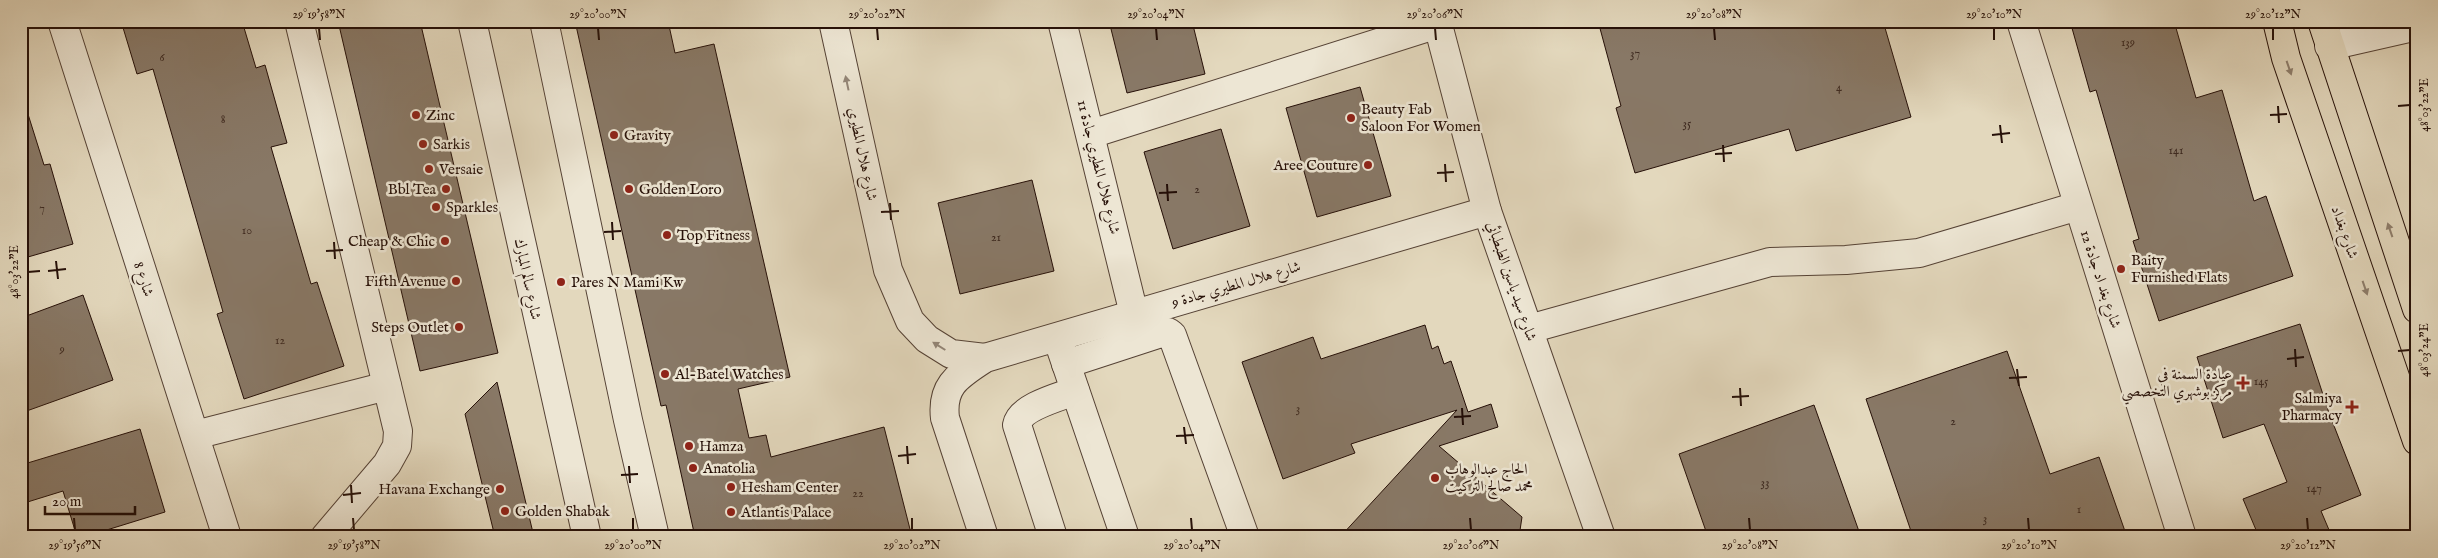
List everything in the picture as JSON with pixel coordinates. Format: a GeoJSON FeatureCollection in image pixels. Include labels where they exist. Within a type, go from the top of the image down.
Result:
{"type":"FeatureCollection","features":[{"type":"Feature","properties":{"kind":"main road","name":"شارع بغداد"},"geometry":{"type":"LineString","coordinates":[[2277,21],[2289,68],[2417,441]]}},
{"type":"Feature","properties":{"kind":"main road"},"geometry":{"type":"LineString","coordinates":[[2326,34],[2417,309]]}},
{"type":"Feature","properties":{"kind":"street","name":"شارع 8"},"geometry":{"type":"LineString","coordinates":[[62,21],[227,537]]}},
{"type":"Feature","properties":{"kind":"street"},"geometry":{"type":"LineString","coordinates":[[299,21],[398,431],[397,446],[388,464],[324,537]]}},
{"type":"Feature","properties":{"kind":"street","name":"شارع سالم المبارك"},"geometry":{"type":"LineString","coordinates":[[472,21],[587,537]]}},
{"type":"Feature","properties":{"kind":"street"},"geometry":{"type":"LineString","coordinates":[[544,21],[628,420],[655,537]]}},
{"type":"Feature","properties":{"kind":"street","name":"شارع هلال المطيري"},"geometry":{"type":"LineString","coordinates":[[833,21],[888,270],[910,321],[927,339],[951,354],[985,358]]}},
{"type":"Feature","properties":{"kind":"street","name":"شارع هلال المطيري جادة 11"},"geometry":{"type":"LineString","coordinates":[[1062,21],[1134,314]]}},
{"type":"Feature","properties":{"kind":"street","name":"شارع بغد اد جادة 12"},"geometry":{"type":"LineString","coordinates":[[2021,21],[2182,537]]}},
{"type":"Feature","properties":{"kind":"street"},"geometry":{"type":"LineString","coordinates":[[1091,134],[1437,22]]}},
{"type":"Feature","properties":{"kind":"street","name":"شارع سيد ياسين الطبطبائي"},"geometry":{"type":"LineString","coordinates":[[1437,22],[1487,211],[1602,537]]}},
{"type":"Feature","properties":{"kind":"street"},"geometry":{"type":"LineString","coordinates":[[2326,34],[2417,26]]}},
{"type":"Feature","properties":{"kind":"street"},"geometry":{"type":"LineString","coordinates":[[1529,328],[1770,262],[1846,260],[1919,253],[2078,206]]}},
{"type":"Feature","properties":{"kind":"street","name":"شارع هلال المطيري جادة 9"},"geometry":{"type":"LineString","coordinates":[[985,358],[1057,335],[1487,211]]}},
{"type":"Feature","properties":{"kind":"street"},"geometry":{"type":"LineString","coordinates":[[1066,364],[1158,334],[1168,332],[1172,335],[1245,537]]}},
{"type":"Feature","properties":{"kind":"street"},"geometry":{"type":"LineString","coordinates":[[1057,335],[1125,537]]}},
{"type":"Feature","properties":{"kind":"street"},"geometry":{"type":"LineString","coordinates":[[984,537],[945,418],[944,405],[946,393],[957,377],[985,358]]}},
{"type":"Feature","properties":{"kind":"street"},"geometry":{"type":"LineString","coordinates":[[195,436],[386,386]]}},
{"type":"Feature","properties":{"kind":"street"},"geometry":{"type":"LineString","coordinates":[[1053,537],[1017,425],[1018,419],[1025,411],[1075,391]]}},
{"type":"Feature","properties":{"kind":"building"},"geometry":{"type":"Polygon","coordinates":[[[121,21],[242,21],[256,68],[265,65],[287,143],[271,147],[311,284],[317,282],[344,366],[244,399],[217,314],[223,312],[153,69],[137,74],[121,21]]]}},
{"type":"Feature","properties":{"kind":"building"},"geometry":{"type":"Polygon","coordinates":[[[338,21],[420,21],[498,353],[420,371],[338,21]]]}},
{"type":"Feature","properties":{"kind":"building"},"geometry":{"type":"Polygon","coordinates":[[[575,21],[668,21],[675,53],[714,44],[790,377],[738,389],[749,438],[766,435],[771,457],[884,427],[912,537],[695,537],[666,405],[661,406],[575,21]]]}},
{"type":"Feature","properties":{"kind":"building"},"geometry":{"type":"Polygon","coordinates":[[[1109,21],[1192,21],[1205,74],[1127,93],[1109,21]]]}},
{"type":"Feature","properties":{"kind":"building"},"geometry":{"type":"Polygon","coordinates":[[[1598,21],[1883,21],[1911,117],[1796,151],[1789,129],[1635,173],[1616,108],[1621,106],[1598,21]]]}},
{"type":"Feature","properties":{"kind":"building"},"geometry":{"type":"Polygon","coordinates":[[[2070,21],[2174,21],[2196,98],[2222,90],[2254,201],[2266,196],[2293,276],[2159,321],[2133,241],[2139,239],[2096,90],[2090,92],[2070,21]]]}},
{"type":"Feature","properties":{"kind":"building"},"geometry":{"type":"Polygon","coordinates":[[[1360,87],[1391,196],[1317,217],[1286,108],[1360,87]]]}},
{"type":"Feature","properties":{"kind":"building"},"geometry":{"type":"Polygon","coordinates":[[[27,111],[44,165],[50,164],[73,244],[21,259],[21,112],[27,111]]]}},
{"type":"Feature","properties":{"kind":"building"},"geometry":{"type":"Polygon","coordinates":[[[1221,129],[1250,226],[1173,249],[1144,152],[1221,129]]]}},
{"type":"Feature","properties":{"kind":"building"},"geometry":{"type":"Polygon","coordinates":[[[1032,180],[1054,271],[960,294],[938,203],[1032,180]]]}},
{"type":"Feature","properties":{"kind":"building"},"geometry":{"type":"Polygon","coordinates":[[[83,295],[113,380],[21,413],[21,318],[83,295]]]}},
{"type":"Feature","properties":{"kind":"building"},"geometry":{"type":"Polygon","coordinates":[[[2300,324],[2329,413],[2361,495],[2321,511],[2332,537],[2259,537],[2243,499],[2287,482],[2264,424],[2223,438],[2197,357],[2300,324]]]}},
{"type":"Feature","properties":{"kind":"building"},"geometry":{"type":"Polygon","coordinates":[[[1425,325],[1432,349],[1438,346],[1444,364],[1451,361],[1468,412],[1491,404],[1498,427],[1439,446],[1522,517],[1519,537],[1340,537],[1457,410],[1351,444],[1355,453],[1283,479],[1242,362],[1313,337],[1321,359],[1425,325]]]}},
{"type":"Feature","properties":{"kind":"building"},"geometry":{"type":"Polygon","coordinates":[[[2007,351],[2050,474],[2099,457],[2127,537],[1913,537],[1866,399],[2007,351]]]}},
{"type":"Feature","properties":{"kind":"building"},"geometry":{"type":"Polygon","coordinates":[[[497,382],[534,537],[495,537],[465,414],[497,382]]]}},
{"type":"Feature","properties":{"kind":"building"},"geometry":{"type":"Polygon","coordinates":[[[1814,405],[1861,537],[1708,537],[1679,454],[1814,405]]]}},
{"type":"Feature","properties":{"kind":"building"},"geometry":{"type":"Polygon","coordinates":[[[140,429],[165,512],[84,537],[77,537],[63,491],[21,504],[21,465],[140,429]]]}},
{"type":"Feature","properties":{"kind":"place","name":"Zinc"},"geometry":{"type":"Point","coordinates":[416,115]}},
{"type":"Feature","properties":{"kind":"place","name":"Beauty Fab Saloon For Women"},"geometry":{"type":"Point","coordinates":[1351,118]}},
{"type":"Feature","properties":{"kind":"place","name":"Gravity"},"geometry":{"type":"Point","coordinates":[614,135]}},
{"type":"Feature","properties":{"kind":"place","name":"Sarkis"},"geometry":{"type":"Point","coordinates":[423,144]}},
{"type":"Feature","properties":{"kind":"place","name":"Aree Couture"},"geometry":{"type":"Point","coordinates":[1368,165]}},
{"type":"Feature","properties":{"kind":"place","name":"Versaie"},"geometry":{"type":"Point","coordinates":[429,169]}},
{"type":"Feature","properties":{"kind":"place","name":"Bbl Tea"},"geometry":{"type":"Point","coordinates":[446,189]}},
{"type":"Feature","properties":{"kind":"place","name":"Golden Loro"},"geometry":{"type":"Point","coordinates":[629,189]}},
{"type":"Feature","properties":{"kind":"place","name":"Sparkles"},"geometry":{"type":"Point","coordinates":[436,207]}},
{"type":"Feature","properties":{"kind":"place","name":"Top Fitness"},"geometry":{"type":"Point","coordinates":[667,235]}},
{"type":"Feature","properties":{"kind":"place","name":"Cheap & Chic"},"geometry":{"type":"Point","coordinates":[445,241]}},
{"type":"Feature","properties":{"kind":"place","name":"Baity Furnished Flats"},"geometry":{"type":"Point","coordinates":[2121,269]}},
{"type":"Feature","properties":{"kind":"place","name":"Fifth Avenue"},"geometry":{"type":"Point","coordinates":[456,281]}},
{"type":"Feature","properties":{"kind":"place","name":"Pares N Mami Kw"},"geometry":{"type":"Point","coordinates":[561,282]}},
{"type":"Feature","properties":{"kind":"place","name":"Steps Outlet"},"geometry":{"type":"Point","coordinates":[459,327]}},
{"type":"Feature","properties":{"kind":"place","name":"Al-Batel Watches"},"geometry":{"type":"Point","coordinates":[665,374]}},
{"type":"Feature","properties":{"kind":"place","name":"عيادة السمنة في مركز بوشهري التخصصي"},"geometry":{"type":"Point","coordinates":[2243,383]}},
{"type":"Feature","properties":{"kind":"place","name":"Salmiya Pharmacy"},"geometry":{"type":"Point","coordinates":[2352,407]}},
{"type":"Feature","properties":{"kind":"place","name":"Hamza"},"geometry":{"type":"Point","coordinates":[689,446]}},
{"type":"Feature","properties":{"kind":"place","name":"Anatolia"},"geometry":{"type":"Point","coordinates":[693,468]}},
{"type":"Feature","properties":{"kind":"place","name":"الحاج عبدالوهاب محمد صالح التركيت"},"geometry":{"type":"Point","coordinates":[1435,478]}},
{"type":"Feature","properties":{"kind":"place","name":"Hesham Center"},"geometry":{"type":"Point","coordinates":[731,487]}},
{"type":"Feature","properties":{"kind":"place","name":"Havana Exchange"},"geometry":{"type":"Point","coordinates":[500,489]}},
{"type":"Feature","properties":{"kind":"place","name":"Golden Shabak"},"geometry":{"type":"Point","coordinates":[505,511]}},
{"type":"Feature","properties":{"kind":"place","name":"Atlantis Palace"},"geometry":{"type":"Point","coordinates":[731,512]}}]}
